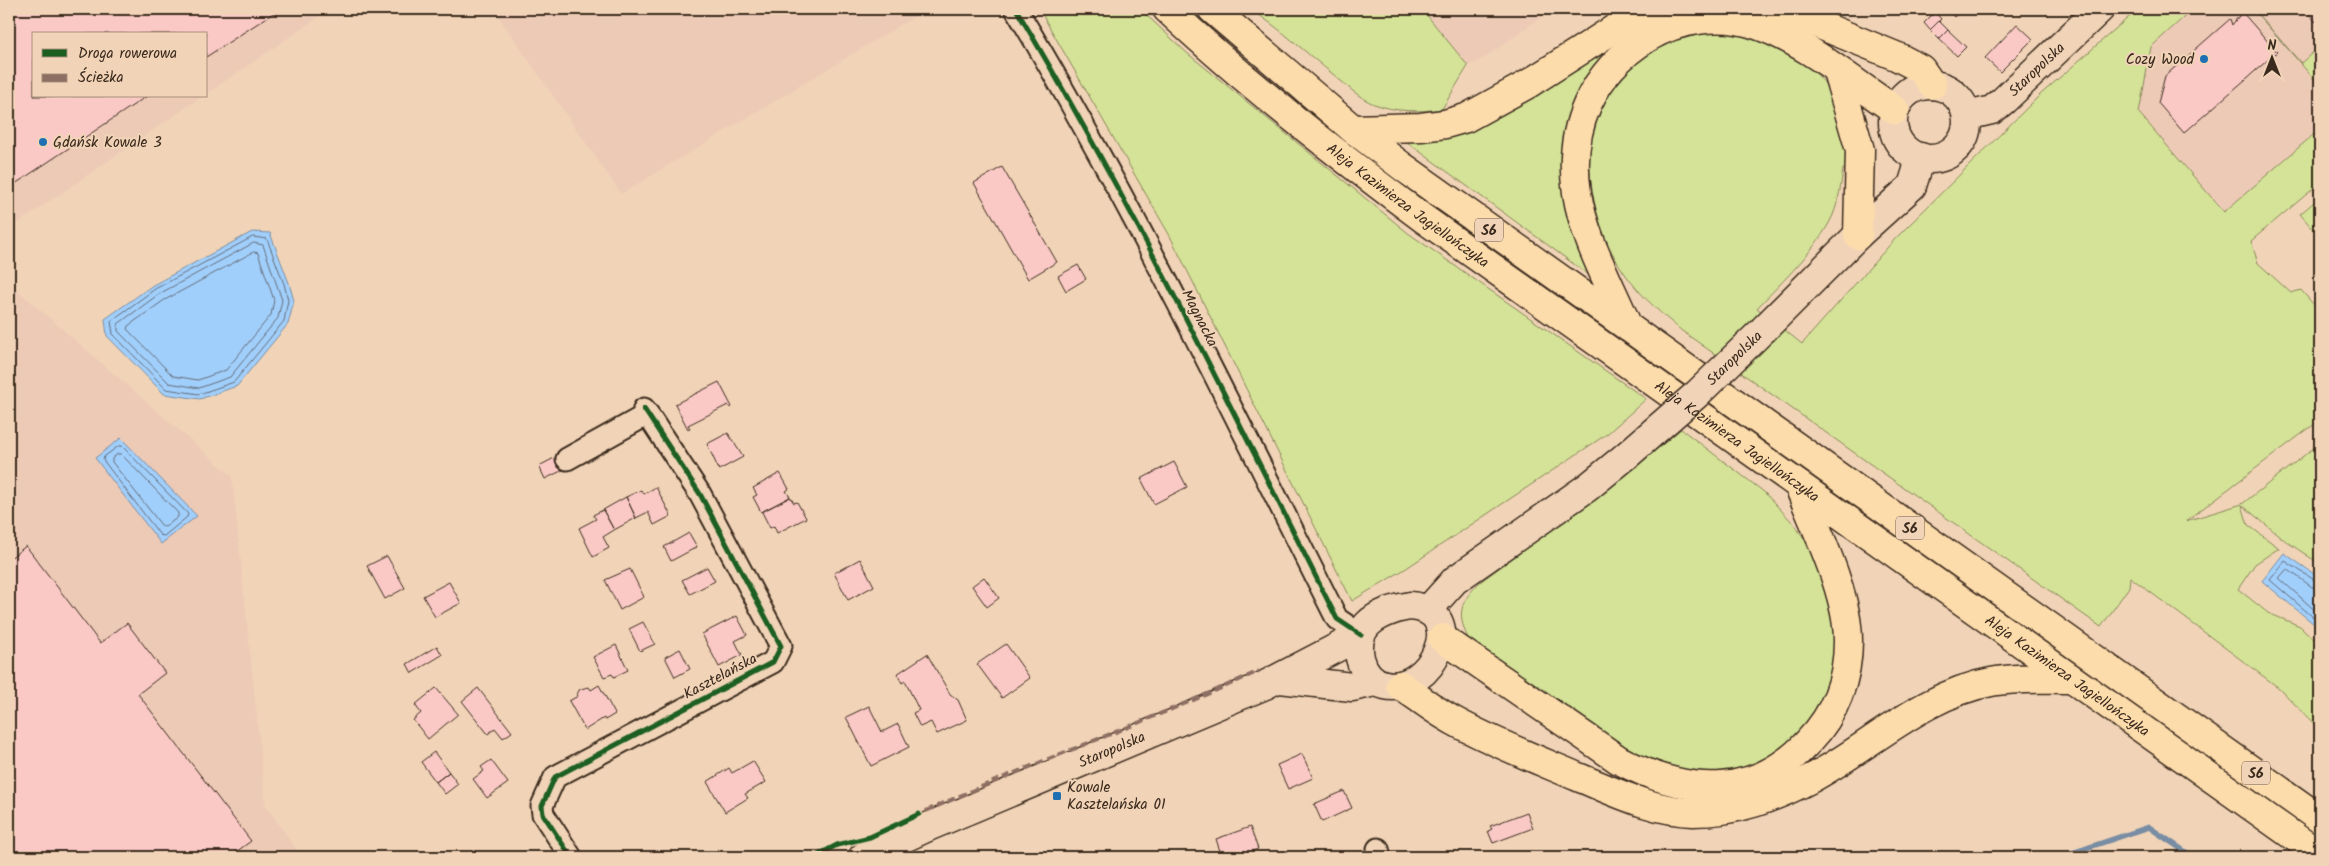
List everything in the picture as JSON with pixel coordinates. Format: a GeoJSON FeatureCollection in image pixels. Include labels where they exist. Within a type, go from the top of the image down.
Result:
{"type":"FeatureCollection","features":[{"type":"Feature","properties":{"kind":"highway","name":"Aleja Kazimierza Jagiellończyka"},"geometry":{"type":"LineString","coordinates":[[1167,9],[1207,46],[1385,190],[2320,855]]}},
{"type":"Feature","properties":{"kind":"highway","name":"Aleja Kazimierza Jagiellończyka"},"geometry":{"type":"LineString","coordinates":[[1212,9],[1353,129],[1498,236],[2320,819]]}},
{"type":"Feature","properties":{"kind":"highway"},"geometry":{"type":"LineString","coordinates":[[1353,129],[1421,127],[1445,124],[1466,118],[1519,89],[1636,15],[1650,9]]}},
{"type":"Feature","properties":{"kind":"highway"},"geometry":{"type":"LineString","coordinates":[[1780,9],[1898,57],[1921,70],[1932,85]]}},
{"type":"Feature","properties":{"kind":"highway"},"geometry":{"type":"LineString","coordinates":[[1628,327],[1590,238],[1577,193],[1575,156],[1579,126],[1590,97],[1607,70],[1629,49],[1653,34],[1680,24],[1710,18],[1756,24],[1805,49],[1895,110]]}},
{"type":"Feature","properties":{"kind":"highway"},"geometry":{"type":"LineString","coordinates":[[1837,71],[1860,150],[1858,235]]}},
{"type":"Feature","properties":{"kind":"highway"},"geometry":{"type":"LineString","coordinates":[[1442,638],[1613,756],[1638,770],[1675,783],[1706,786],[1756,780],[1784,764],[1800,752],[1829,718],[1842,683],[1846,664],[1847,620],[1842,599],[1799,486]]}},
{"type":"Feature","properties":{"kind":"highway"},"geometry":{"type":"LineString","coordinates":[[1387,684],[1452,720],[1499,743],[1628,798],[1663,808],[1692,812],[1727,810],[1766,800],[1813,777],[1938,699],[1968,687],[1992,681],[2070,678]]}},
{"type":"Feature","properties":{"kind":"main road","name":"Staropolska"},"geometry":{"type":"LineString","coordinates":[[1967,116],[1987,112],[2003,101],[2100,9]]}},
{"type":"Feature","properties":{"kind":"main road"},"geometry":{"type":"LineString","coordinates":[[1932,85],[1945,88],[1955,94],[1963,104],[1967,116],[1964,134],[1955,149],[1944,156],[1933,158],[1921,157],[1910,152],[1901,144],[1895,134],[1893,122],[1895,110],[1909,91],[1920,86],[1932,85]]}},
{"type":"Feature","properties":{"kind":"main road","name":"Staropolska"},"geometry":{"type":"LineString","coordinates":[[1428,610],[1455,580],[1588,487],[1697,394],[1858,235],[1912,186],[1921,157]]}},
{"type":"Feature","properties":{"kind":"main road"},"geometry":{"type":"LineString","coordinates":[[1280,678],[1352,687],[1387,684],[1422,674],[1433,661],[1439,650],[1442,638],[1440,626],[1428,610],[1418,606],[1400,607],[1368,623],[1361,635],[1360,661],[1365,673],[1387,684]]}},
{"type":"Feature","properties":{"kind":"main road","name":"Staropolska"},"geometry":{"type":"LineString","coordinates":[[863,857],[930,826],[1280,678],[1361,635]]}},
{"type":"Feature","properties":{"kind":"street","name":"Magnacka"},"geometry":{"type":"LineString","coordinates":[[1016,9],[1063,88],[1149,246],[1337,620],[1361,635]]}},
{"type":"Feature","properties":{"kind":"street","name":"Kasztelańska"},"geometry":{"type":"LineString","coordinates":[[566,458],[646,412],[700,494],[781,646],[773,662],[555,777],[542,806],[543,814],[571,857]]}},
{"type":"Feature","properties":{"kind":"shaded area"},"geometry":{"type":"Polygon","coordinates":[[[9,9],[331,9],[208,93],[208,32],[32,32],[32,98],[200,98],[9,229],[9,9]]]}},
{"type":"Feature","properties":{"kind":"shaded area"},"geometry":{"type":"Polygon","coordinates":[[[493,9],[927,9],[621,194],[493,9]]]}},
{"type":"Feature","properties":{"kind":"shaded area"},"geometry":{"type":"Polygon","coordinates":[[[1422,9],[1553,9],[1484,58],[1468,66],[1422,9]]]}},
{"type":"Feature","properties":{"kind":"shaded area"},"geometry":{"type":"Polygon","coordinates":[[[2193,9],[2320,9],[2320,46],[2301,63],[2320,86],[2320,129],[2225,212],[2139,113],[2151,47],[2193,9]]]}},
{"type":"Feature","properties":{"kind":"shaded area"},"geometry":{"type":"Polygon","coordinates":[[[9,283],[232,476],[266,806],[302,857],[9,857],[9,283]]]}},
{"type":"Feature","properties":{"kind":"green space"},"geometry":{"type":"Polygon","coordinates":[[[1039,9],[1140,9],[1187,53],[1408,233],[1646,399],[1607,434],[1405,569],[1352,601],[1170,236],[1039,9]]]}},
{"type":"Feature","properties":{"kind":"green space"},"geometry":{"type":"Polygon","coordinates":[[[1250,9],[1422,9],[1468,66],[1442,109],[1408,111],[1382,107],[1358,95],[1282,32],[1250,9]]]}},
{"type":"Feature","properties":{"kind":"green space"},"geometry":{"type":"Polygon","coordinates":[[[2138,9],[2193,9],[2151,47],[2139,113],[2224,212],[2320,129],[2320,183],[2251,241],[2258,263],[2291,293],[2301,290],[2320,312],[2320,420],[2186,521],[2242,504],[2320,443],[2320,564],[2287,542],[2242,505],[2248,525],[2279,548],[2255,564],[2238,589],[2268,613],[2300,626],[2320,645],[2320,730],[2279,688],[2130,577],[2129,587],[2101,627],[1682,331],[1650,303],[1623,271],[1603,232],[1594,202],[1589,154],[1594,124],[1603,101],[1617,81],[1634,63],[1654,49],[1677,39],[1701,33],[1725,31],[1754,35],[1802,62],[1819,76],[1829,91],[1848,144],[1849,170],[1843,169],[1840,192],[1833,215],[1819,240],[1757,308],[1802,344],[1895,239],[2041,94],[2138,9]]]}},
{"type":"Feature","properties":{"kind":"green space"},"geometry":{"type":"Polygon","coordinates":[[[2253,9],[2301,63],[2320,46],[2320,86],[2253,9]]]}},
{"type":"Feature","properties":{"kind":"green space"},"geometry":{"type":"Polygon","coordinates":[[[1621,38],[1594,66],[1575,96],[1564,130],[1562,149],[1564,196],[1574,227],[1597,281],[1393,132],[1421,135],[1621,38]]]}},
{"type":"Feature","properties":{"kind":"green space"},"geometry":{"type":"Polygon","coordinates":[[[2320,197],[2320,237],[2300,214],[2320,197]]]}},
{"type":"Feature","properties":{"kind":"green space"},"geometry":{"type":"Polygon","coordinates":[[[1681,429],[1764,492],[1793,523],[1814,552],[1832,601],[1837,663],[1820,713],[1769,763],[1706,777],[1642,762],[1470,642],[1461,617],[1464,603],[1480,582],[1625,476],[1681,429]]]}},
{"type":"Feature","properties":{"kind":"water"},"geometry":{"type":"Polygon","coordinates":[[[252,232],[270,233],[294,301],[288,324],[237,386],[200,399],[164,394],[107,336],[105,319],[153,285],[252,232]]]}},
{"type":"Feature","properties":{"kind":"water"},"geometry":{"type":"Polygon","coordinates":[[[121,438],[197,516],[161,544],[95,458],[121,438]]]}},
{"type":"Feature","properties":{"kind":"water"},"geometry":{"type":"Polygon","coordinates":[[[2284,553],[2320,578],[2320,629],[2262,581],[2284,553]]]}},
{"type":"Feature","properties":{"kind":"building","name":"Gdańsk Kowale 3"},"geometry":{"type":"Polygon","coordinates":[[[9,9],[273,9],[275,12],[208,56],[208,32],[32,32],[32,98],[144,98],[9,188],[9,9]]]}},
{"type":"Feature","properties":{"kind":"building"},"geometry":{"type":"Polygon","coordinates":[[[1951,9],[1963,9],[1954,17],[1948,11],[1951,9]]]}},
{"type":"Feature","properties":{"kind":"building"},"geometry":{"type":"Polygon","coordinates":[[[2305,9],[2320,9],[2320,18],[2316,22],[2305,9]]]}},
{"type":"Feature","properties":{"kind":"building"},"geometry":{"type":"Polygon","coordinates":[[[1935,12],[1941,19],[1930,30],[1924,23],[1935,12]]]}},
{"type":"Feature","properties":{"kind":"building"},"geometry":{"type":"Polygon","coordinates":[[[2242,12],[2277,52],[2184,133],[2158,103],[2165,76],[2230,19],[2232,25],[2242,12]]]}},
{"type":"Feature","properties":{"kind":"building"},"geometry":{"type":"Polygon","coordinates":[[[1939,21],[1948,30],[1939,39],[1930,30],[1939,21]]]}},
{"type":"Feature","properties":{"kind":"building"},"geometry":{"type":"Polygon","coordinates":[[[2017,24],[2033,39],[2000,72],[1985,58],[2017,24]]]}},
{"type":"Feature","properties":{"kind":"building"},"geometry":{"type":"Polygon","coordinates":[[[1948,30],[1966,47],[1957,56],[1939,39],[1948,30]]]}},
{"type":"Feature","properties":{"kind":"building"},"geometry":{"type":"Polygon","coordinates":[[[1002,167],[1057,262],[1028,279],[974,183],[1002,167]]]}},
{"type":"Feature","properties":{"kind":"building"},"geometry":{"type":"Polygon","coordinates":[[[1078,265],[1086,279],[1066,291],[1058,276],[1078,265]]]}},
{"type":"Feature","properties":{"kind":"building"},"geometry":{"type":"Polygon","coordinates":[[[719,382],[732,407],[730,408],[728,405],[688,425],[690,428],[688,429],[675,404],[719,382]]]}},
{"type":"Feature","properties":{"kind":"building"},"geometry":{"type":"Polygon","coordinates":[[[728,433],[743,457],[719,470],[707,444],[728,433]]]}},
{"type":"Feature","properties":{"kind":"building"},"geometry":{"type":"Polygon","coordinates":[[[558,456],[565,469],[545,479],[539,466],[558,456]]]}},
{"type":"Feature","properties":{"kind":"building"},"geometry":{"type":"Polygon","coordinates":[[[1174,462],[1187,487],[1154,504],[1141,479],[1174,462]]]}},
{"type":"Feature","properties":{"kind":"building"},"geometry":{"type":"Polygon","coordinates":[[[780,473],[789,489],[786,491],[790,497],[761,512],[753,497],[757,495],[753,488],[780,473]]]}},
{"type":"Feature","properties":{"kind":"building"},"geometry":{"type":"Polygon","coordinates":[[[656,487],[671,516],[654,525],[648,512],[636,518],[626,497],[641,490],[644,494],[656,487]]]}},
{"type":"Feature","properties":{"kind":"building"},"geometry":{"type":"Polygon","coordinates":[[[626,497],[636,518],[614,530],[603,510],[626,497]]]}},
{"type":"Feature","properties":{"kind":"building"},"geometry":{"type":"Polygon","coordinates":[[[790,497],[794,503],[797,502],[806,518],[777,533],[774,526],[770,528],[762,512],[790,497]]]}},
{"type":"Feature","properties":{"kind":"building"},"geometry":{"type":"Polygon","coordinates":[[[603,510],[614,530],[603,537],[609,548],[593,557],[579,528],[596,519],[593,515],[603,510]]]}},
{"type":"Feature","properties":{"kind":"building"},"geometry":{"type":"Polygon","coordinates":[[[689,533],[697,547],[671,561],[664,547],[689,533]]]}},
{"type":"Feature","properties":{"kind":"building"},"geometry":{"type":"Polygon","coordinates":[[[26,546],[100,643],[127,623],[165,673],[138,694],[251,841],[229,857],[18,857],[9,845],[9,559],[26,546]]]}},
{"type":"Feature","properties":{"kind":"building"},"geometry":{"type":"Polygon","coordinates":[[[387,556],[405,588],[385,599],[367,566],[387,556]]]}},
{"type":"Feature","properties":{"kind":"building"},"geometry":{"type":"Polygon","coordinates":[[[860,559],[874,586],[848,600],[834,573],[860,559]]]}},
{"type":"Feature","properties":{"kind":"building"},"geometry":{"type":"Polygon","coordinates":[[[707,567],[715,581],[690,594],[682,580],[707,567]]]}},
{"type":"Feature","properties":{"kind":"building"},"geometry":{"type":"Polygon","coordinates":[[[630,569],[644,597],[620,610],[605,580],[630,569]]]}},
{"type":"Feature","properties":{"kind":"building"},"geometry":{"type":"Polygon","coordinates":[[[984,577],[999,598],[987,607],[972,586],[984,577]]]}},
{"type":"Feature","properties":{"kind":"building"},"geometry":{"type":"Polygon","coordinates":[[[449,582],[461,603],[435,617],[423,596],[449,582]]]}},
{"type":"Feature","properties":{"kind":"building"},"geometry":{"type":"Polygon","coordinates":[[[737,616],[747,635],[735,641],[742,655],[719,667],[702,634],[737,616]]]}},
{"type":"Feature","properties":{"kind":"building"},"geometry":{"type":"Polygon","coordinates":[[[643,622],[655,644],[640,651],[629,629],[643,622]]]}},
{"type":"Feature","properties":{"kind":"building"},"geometry":{"type":"Polygon","coordinates":[[[1006,644],[1030,678],[1002,698],[977,664],[1006,644]]]}},
{"type":"Feature","properties":{"kind":"building"},"geometry":{"type":"Polygon","coordinates":[[[616,645],[628,670],[614,677],[612,674],[604,677],[593,657],[616,645]]]}},
{"type":"Feature","properties":{"kind":"building"},"geometry":{"type":"Polygon","coordinates":[[[437,646],[442,655],[412,673],[407,664],[437,646]]]}},
{"type":"Feature","properties":{"kind":"building"},"geometry":{"type":"Polygon","coordinates":[[[680,649],[690,669],[675,677],[665,657],[680,649]]]}},
{"type":"Feature","properties":{"kind":"building"},"geometry":{"type":"Polygon","coordinates":[[[927,654],[950,694],[958,700],[967,720],[937,734],[931,722],[920,727],[913,713],[919,710],[905,681],[902,683],[897,674],[927,654]]]}},
{"type":"Feature","properties":{"kind":"building"},"geometry":{"type":"Polygon","coordinates":[[[599,685],[615,714],[605,720],[604,718],[585,730],[569,701],[578,696],[577,694],[580,689],[589,687],[591,690],[599,685]]]}},
{"type":"Feature","properties":{"kind":"building"},"geometry":{"type":"Polygon","coordinates":[[[436,688],[458,714],[428,739],[413,720],[421,713],[415,705],[436,688]]]}},
{"type":"Feature","properties":{"kind":"building"},"geometry":{"type":"Polygon","coordinates":[[[478,688],[512,732],[503,738],[495,728],[488,734],[462,701],[478,688]]]}},
{"type":"Feature","properties":{"kind":"building"},"geometry":{"type":"Polygon","coordinates":[[[869,706],[882,732],[898,724],[909,747],[871,766],[846,717],[869,706]]]}},
{"type":"Feature","properties":{"kind":"building"},"geometry":{"type":"Polygon","coordinates":[[[434,752],[449,772],[436,782],[421,762],[434,752]]]}},
{"type":"Feature","properties":{"kind":"building"},"geometry":{"type":"Polygon","coordinates":[[[1302,754],[1313,778],[1288,789],[1277,765],[1302,754]]]}},
{"type":"Feature","properties":{"kind":"building"},"geometry":{"type":"Polygon","coordinates":[[[491,760],[508,783],[487,798],[473,779],[484,771],[481,767],[491,760]]]}},
{"type":"Feature","properties":{"kind":"building"},"geometry":{"type":"Polygon","coordinates":[[[753,761],[766,782],[745,794],[748,798],[725,812],[707,782],[729,768],[732,773],[753,761]]]}},
{"type":"Feature","properties":{"kind":"building"},"geometry":{"type":"Polygon","coordinates":[[[449,772],[458,784],[445,794],[436,782],[449,772]]]}},
{"type":"Feature","properties":{"kind":"building"},"geometry":{"type":"Polygon","coordinates":[[[1344,791],[1352,808],[1322,822],[1314,804],[1344,791]]]}},
{"type":"Feature","properties":{"kind":"building"},"geometry":{"type":"Polygon","coordinates":[[[1527,812],[1533,828],[1493,843],[1488,831],[1492,829],[1490,826],[1527,812]]]}},
{"type":"Feature","properties":{"kind":"building"},"geometry":{"type":"Polygon","coordinates":[[[1250,827],[1258,849],[1236,857],[1222,857],[1216,839],[1250,827]]]}},
{"type":"Feature","properties":{"kind":"waterway"},"geometry":{"type":"LineString","coordinates":[[2060,857],[2149,827],[2193,857]]}},
{"type":"Feature","properties":{"kind":"marked path"},"geometry":{"type":"LineString","coordinates":[[915,816],[1259,671]]}},
{"type":"Feature","properties":{"kind":"cycle path"},"geometry":{"type":"LineString","coordinates":[[1016,9],[1101,159],[1182,311],[1337,619],[1361,635]]}},
{"type":"Feature","properties":{"kind":"cycle path"},"geometry":{"type":"LineString","coordinates":[[571,857],[543,814],[542,806],[555,777],[773,662],[781,646],[700,494],[644,409]]}},
{"type":"Feature","properties":{"kind":"cycle path"},"geometry":{"type":"LineString","coordinates":[[814,857],[837,845],[870,837],[919,814]]}},
{"type":"Feature","properties":{"kind":"place","name":"Cozy Wood"},"geometry":{"type":"Point","coordinates":[2204,59]}},
{"type":"Feature","properties":{"kind":"place","name":"Gdańsk Kowale 3"},"geometry":{"type":"Point","coordinates":[43,142]}},
{"type":"Feature","properties":{"kind":"place","name":"Kowale Kasztelańska 01"},"geometry":{"type":"Point","coordinates":[1057,796]}}]}
